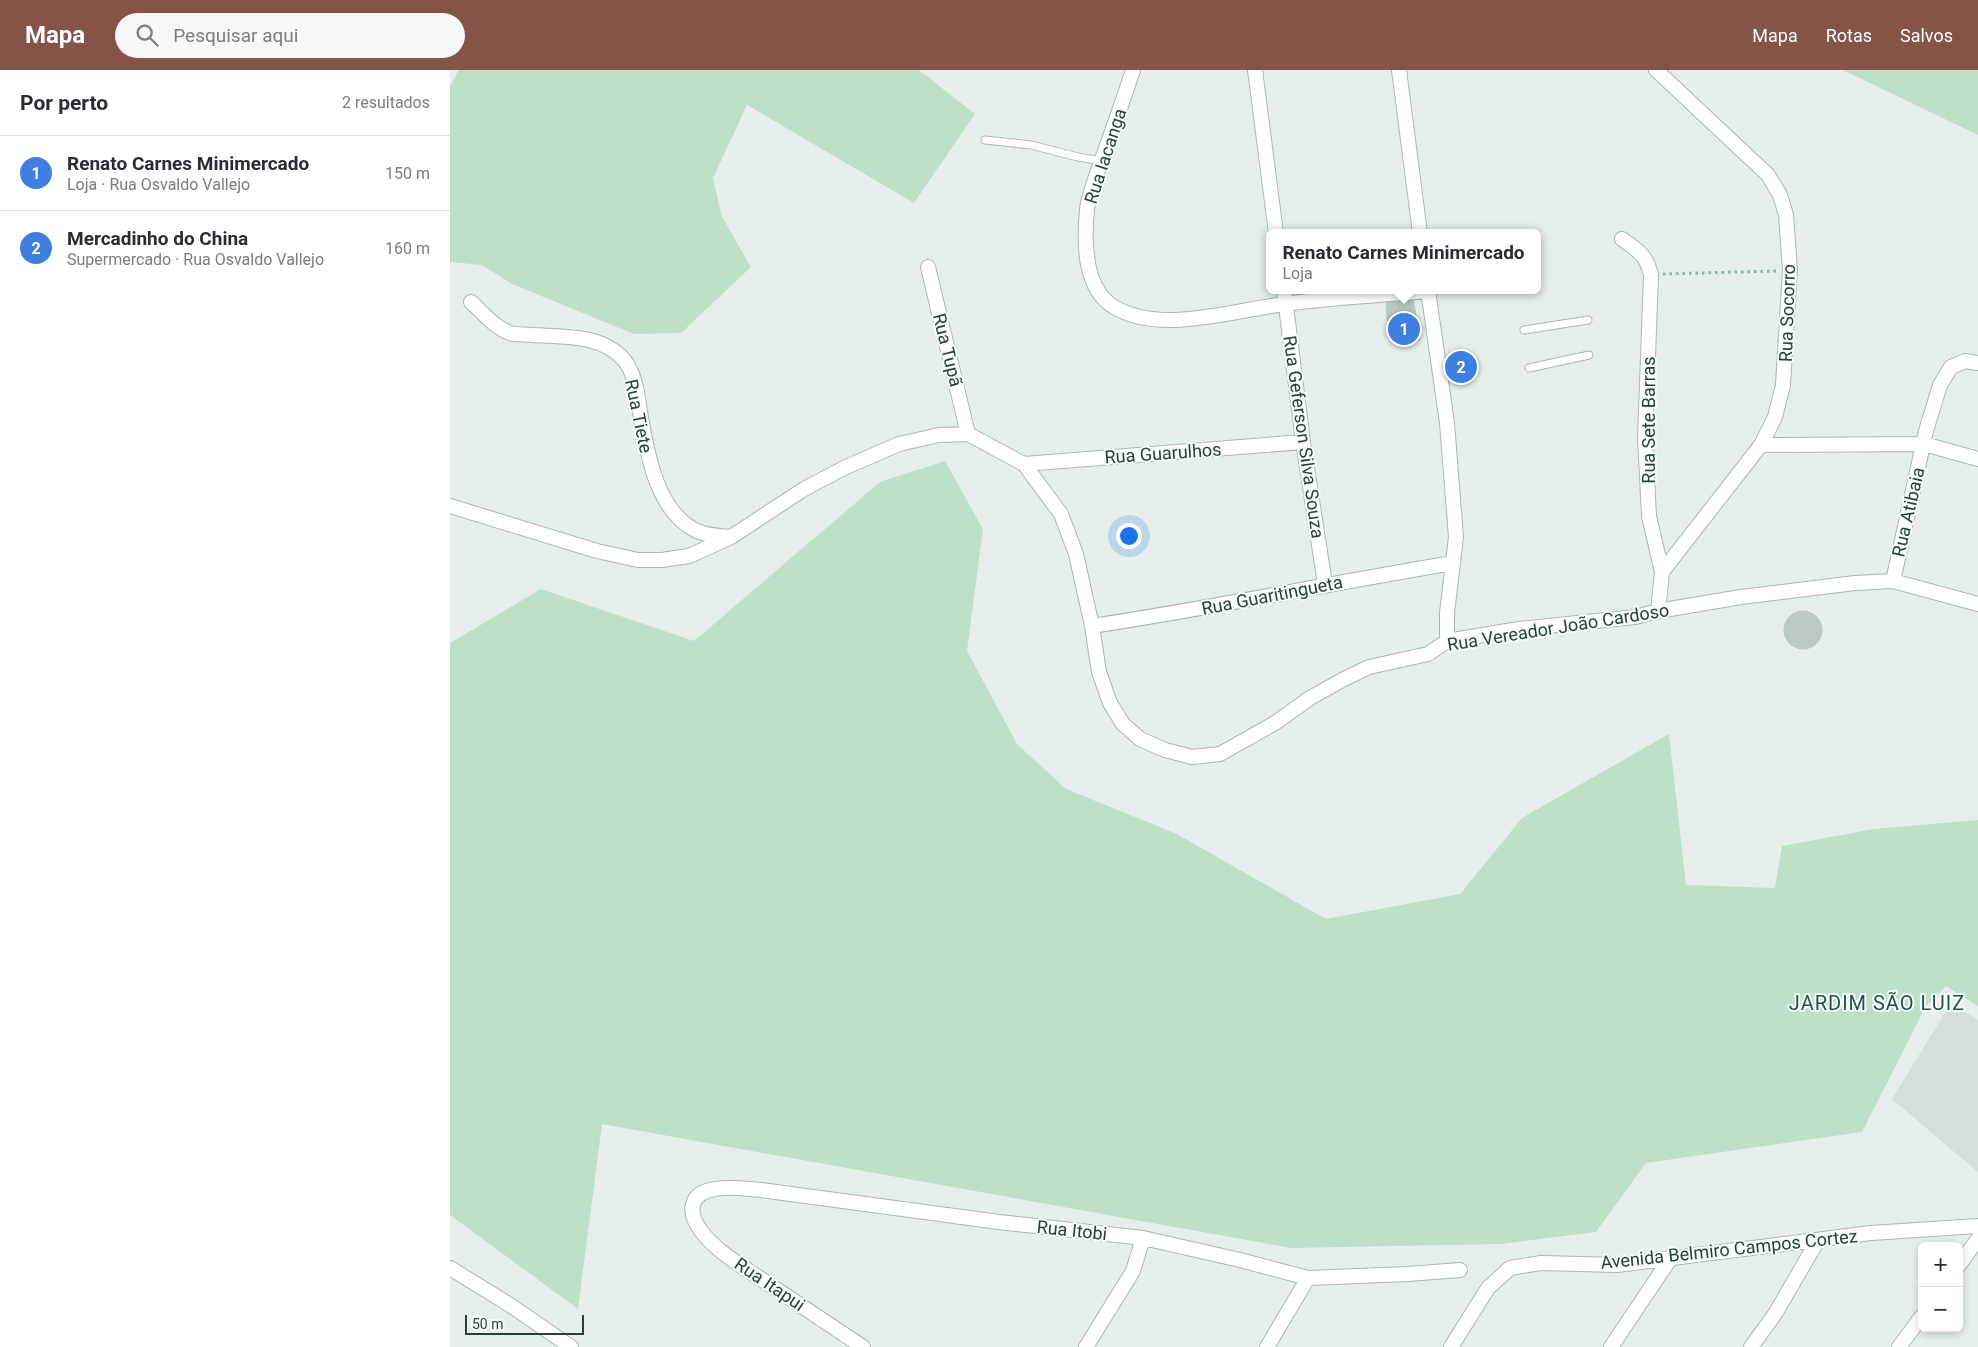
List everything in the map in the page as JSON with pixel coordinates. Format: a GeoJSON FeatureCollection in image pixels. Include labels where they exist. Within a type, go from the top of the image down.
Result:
{"type":"FeatureCollection","features":[{"type":"Feature","properties":{"kind":"street","name":"Rua Iacanga"},"geometry":{"type":"LineString","coordinates":[[1134,70],[1087,208],[1086,246],[1090,273],[1100,293],[1113,306],[1132,315],[1156,320],[1198,318],[1285,297],[1346,294]]}},
{"type":"Feature","properties":{"kind":"street"},"geometry":{"type":"LineString","coordinates":[[1255,70],[1275,229]]}},
{"type":"Feature","properties":{"kind":"street"},"geometry":{"type":"LineString","coordinates":[[1399,70],[1419,229]]}},
{"type":"Feature","properties":{"kind":"street","name":"Rua Socorro"},"geometry":{"type":"LineString","coordinates":[[1656,70],[1768,175],[1780,195],[1786,215],[1790,270],[1784,385],[1775,417],[1761,445],[1662,572]]}},
{"type":"Feature","properties":{"kind":"street","name":"Rua Sete Barras"},"geometry":{"type":"LineString","coordinates":[[1622,239],[1641,253],[1648,262],[1651,275],[1645,438],[1649,516],[1662,572],[1658,611]]}},
{"type":"Feature","properties":{"kind":"street","name":"Rua Tupã"},"geometry":{"type":"LineString","coordinates":[[928,267],[968,434]]}},
{"type":"Feature","properties":{"kind":"street"},"geometry":{"type":"LineString","coordinates":[[1429,294],[1447,423],[1456,537],[1447,613],[1447,641]]}},
{"type":"Feature","properties":{"kind":"street","name":"Rua Geferson Silva Souza"},"geometry":{"type":"LineString","coordinates":[[1285,297],[1303,442],[1325,584]]}},
{"type":"Feature","properties":{"kind":"street","name":"Rua Tiete"},"geometry":{"type":"LineString","coordinates":[[471,302],[492,322],[512,334],[572,337],[599,342],[615,351],[626,363],[636,390],[647,456],[660,490],[672,509],[684,522],[698,532],[731,538]]}},
{"type":"Feature","properties":{"kind":"street","name":"Rua Atibaia"},"geometry":{"type":"LineString","coordinates":[[1893,581],[1924,444],[1940,385],[1951,367],[1965,361],[1978,363]]}},
{"type":"Feature","properties":{"kind":"street"},"geometry":{"type":"LineString","coordinates":[[453,509],[597,551],[638,560],[662,560],[689,556],[731,538],[804,489],[846,467],[899,444],[939,435],[968,434],[1024,464]]}},
{"type":"Feature","properties":{"kind":"street","name":"Rua Guarulhos"},"geometry":{"type":"LineString","coordinates":[[1024,464],[1303,442]]}},
{"type":"Feature","properties":{"kind":"street"},"geometry":{"type":"LineString","coordinates":[[1761,445],[1924,444],[1978,459]]}},
{"type":"Feature","properties":{"kind":"street","name":"Rua Vereador João Cardoso"},"geometry":{"type":"LineString","coordinates":[[1024,464],[1061,514],[1076,554],[1092,626],[1099,672],[1110,703],[1123,724],[1140,739],[1165,750],[1192,757],[1220,754],[1276,723],[1310,698],[1344,679],[1369,667],[1428,654],[1447,641],[1519,629],[1635,617],[1658,611],[1741,597],[1855,583],[1893,581],[1978,604]]}},
{"type":"Feature","properties":{"kind":"street","name":"Rua Guaritingueta"},"geometry":{"type":"LineString","coordinates":[[1092,626],[1193,611],[1325,584],[1452,563]]}},
{"type":"Feature","properties":{"kind":"street","name":"Rua Itobi"},"geometry":{"type":"LineString","coordinates":[[692,1209],[696,1198],[705,1191],[736,1188],[999,1222],[1143,1238],[1308,1278],[1460,1270]]}},
{"type":"Feature","properties":{"kind":"street","name":"Rua Itapui"},"geometry":{"type":"LineString","coordinates":[[692,1209],[692,1216],[698,1227],[717,1247],[863,1347]]}},
{"type":"Feature","properties":{"kind":"street","name":"Avenida Belmiro Campos Cortez"},"geometry":{"type":"LineString","coordinates":[[1451,1347],[1488,1288],[1510,1268],[1541,1263],[1616,1265],[1871,1232],[1978,1226]]}},
{"type":"Feature","properties":{"kind":"street"},"geometry":{"type":"LineString","coordinates":[[1086,1347],[1132,1271],[1143,1238]]}},
{"type":"Feature","properties":{"kind":"street"},"geometry":{"type":"LineString","coordinates":[[1963,1260],[1978,1239]]}},
{"type":"Feature","properties":{"kind":"street"},"geometry":{"type":"LineString","coordinates":[[1751,1347],[1775,1314],[1818,1240]]}},
{"type":"Feature","properties":{"kind":"street"},"geometry":{"type":"LineString","coordinates":[[1611,1347],[1670,1259]]}},
{"type":"Feature","properties":{"kind":"street"},"geometry":{"type":"LineString","coordinates":[[450,1268],[510,1305],[571,1347]]}},
{"type":"Feature","properties":{"kind":"street"},"geometry":{"type":"LineString","coordinates":[[1267,1347],[1308,1278]]}},
{"type":"Feature","properties":{"kind":"street"},"geometry":{"type":"LineString","coordinates":[[1899,1347],[1918,1321]]}},
{"type":"Feature","properties":{"kind":"lane"},"geometry":{"type":"LineString","coordinates":[[985,140],[1031,145],[1102,161]]}},
{"type":"Feature","properties":{"kind":"lane"},"geometry":{"type":"LineString","coordinates":[[1524,330],[1588,320]]}},
{"type":"Feature","properties":{"kind":"lane"},"geometry":{"type":"LineString","coordinates":[[1529,368],[1590,355]]}},
{"type":"Feature","properties":{"kind":"path"},"geometry":{"type":"LineString","coordinates":[[1651,275],[1790,270]]}},
{"type":"Feature","properties":{"kind":"shaded area"},"geometry":{"type":"Polygon","coordinates":[[[1951,1003],[1978,1020],[1978,1172],[1892,1099],[1951,1003]]]}},
{"type":"Feature","properties":{"kind":"green space"},"geometry":{"type":"Polygon","coordinates":[[[459,70],[919,70],[975,114],[914,203],[747,105],[713,178],[722,217],[751,267],[681,333],[634,334],[512,284],[482,265],[450,262],[450,86],[459,70]]]}},
{"type":"Feature","properties":{"kind":"green space"},"geometry":{"type":"Polygon","coordinates":[[[1843,70],[1978,70],[1978,135],[1843,70]]]}},
{"type":"Feature","properties":{"kind":"green space"},"geometry":{"type":"Polygon","coordinates":[[[945,461],[983,529],[967,651],[1017,744],[1066,789],[1177,834],[1326,919],[1460,894],[1522,818],[1669,734],[1686,885],[1775,888],[1782,846],[1874,829],[1978,820],[1978,1006],[1946,986],[1926,1006],[1862,1132],[1646,1163],[1596,1232],[1501,1244],[1291,1248],[602,1124],[578,1309],[450,1215],[450,643],[541,589],[694,641],[880,482],[945,461]]]}},
{"type":"Feature","properties":{"kind":"building"},"geometry":{"type":"Polygon","coordinates":[[[1413,297],[1420,340],[1392,342],[1387,319],[1386,299],[1413,297]]]}},
{"type":"Feature","properties":{"kind":"building"},"geometry":{"type":"Polygon","coordinates":[[[1803,611],[1816,617],[1822,630],[1816,643],[1803,649],[1790,643],[1784,630],[1790,617],[1803,611]]]}},
{"type":"Feature","properties":{"kind":"place","name":"Renato Carnes Minimercado"},"geometry":{"type":"Point","coordinates":[1404,329]}},
{"type":"Feature","properties":{"kind":"place","name":"Mercadinho do China"},"geometry":{"type":"Point","coordinates":[1461,367]}},
{"type":"Feature","properties":{"kind":"district","name":"JARDIM SÃO LUIZ"},"geometry":{"type":"Point","coordinates":[1877,1003]}}]}
